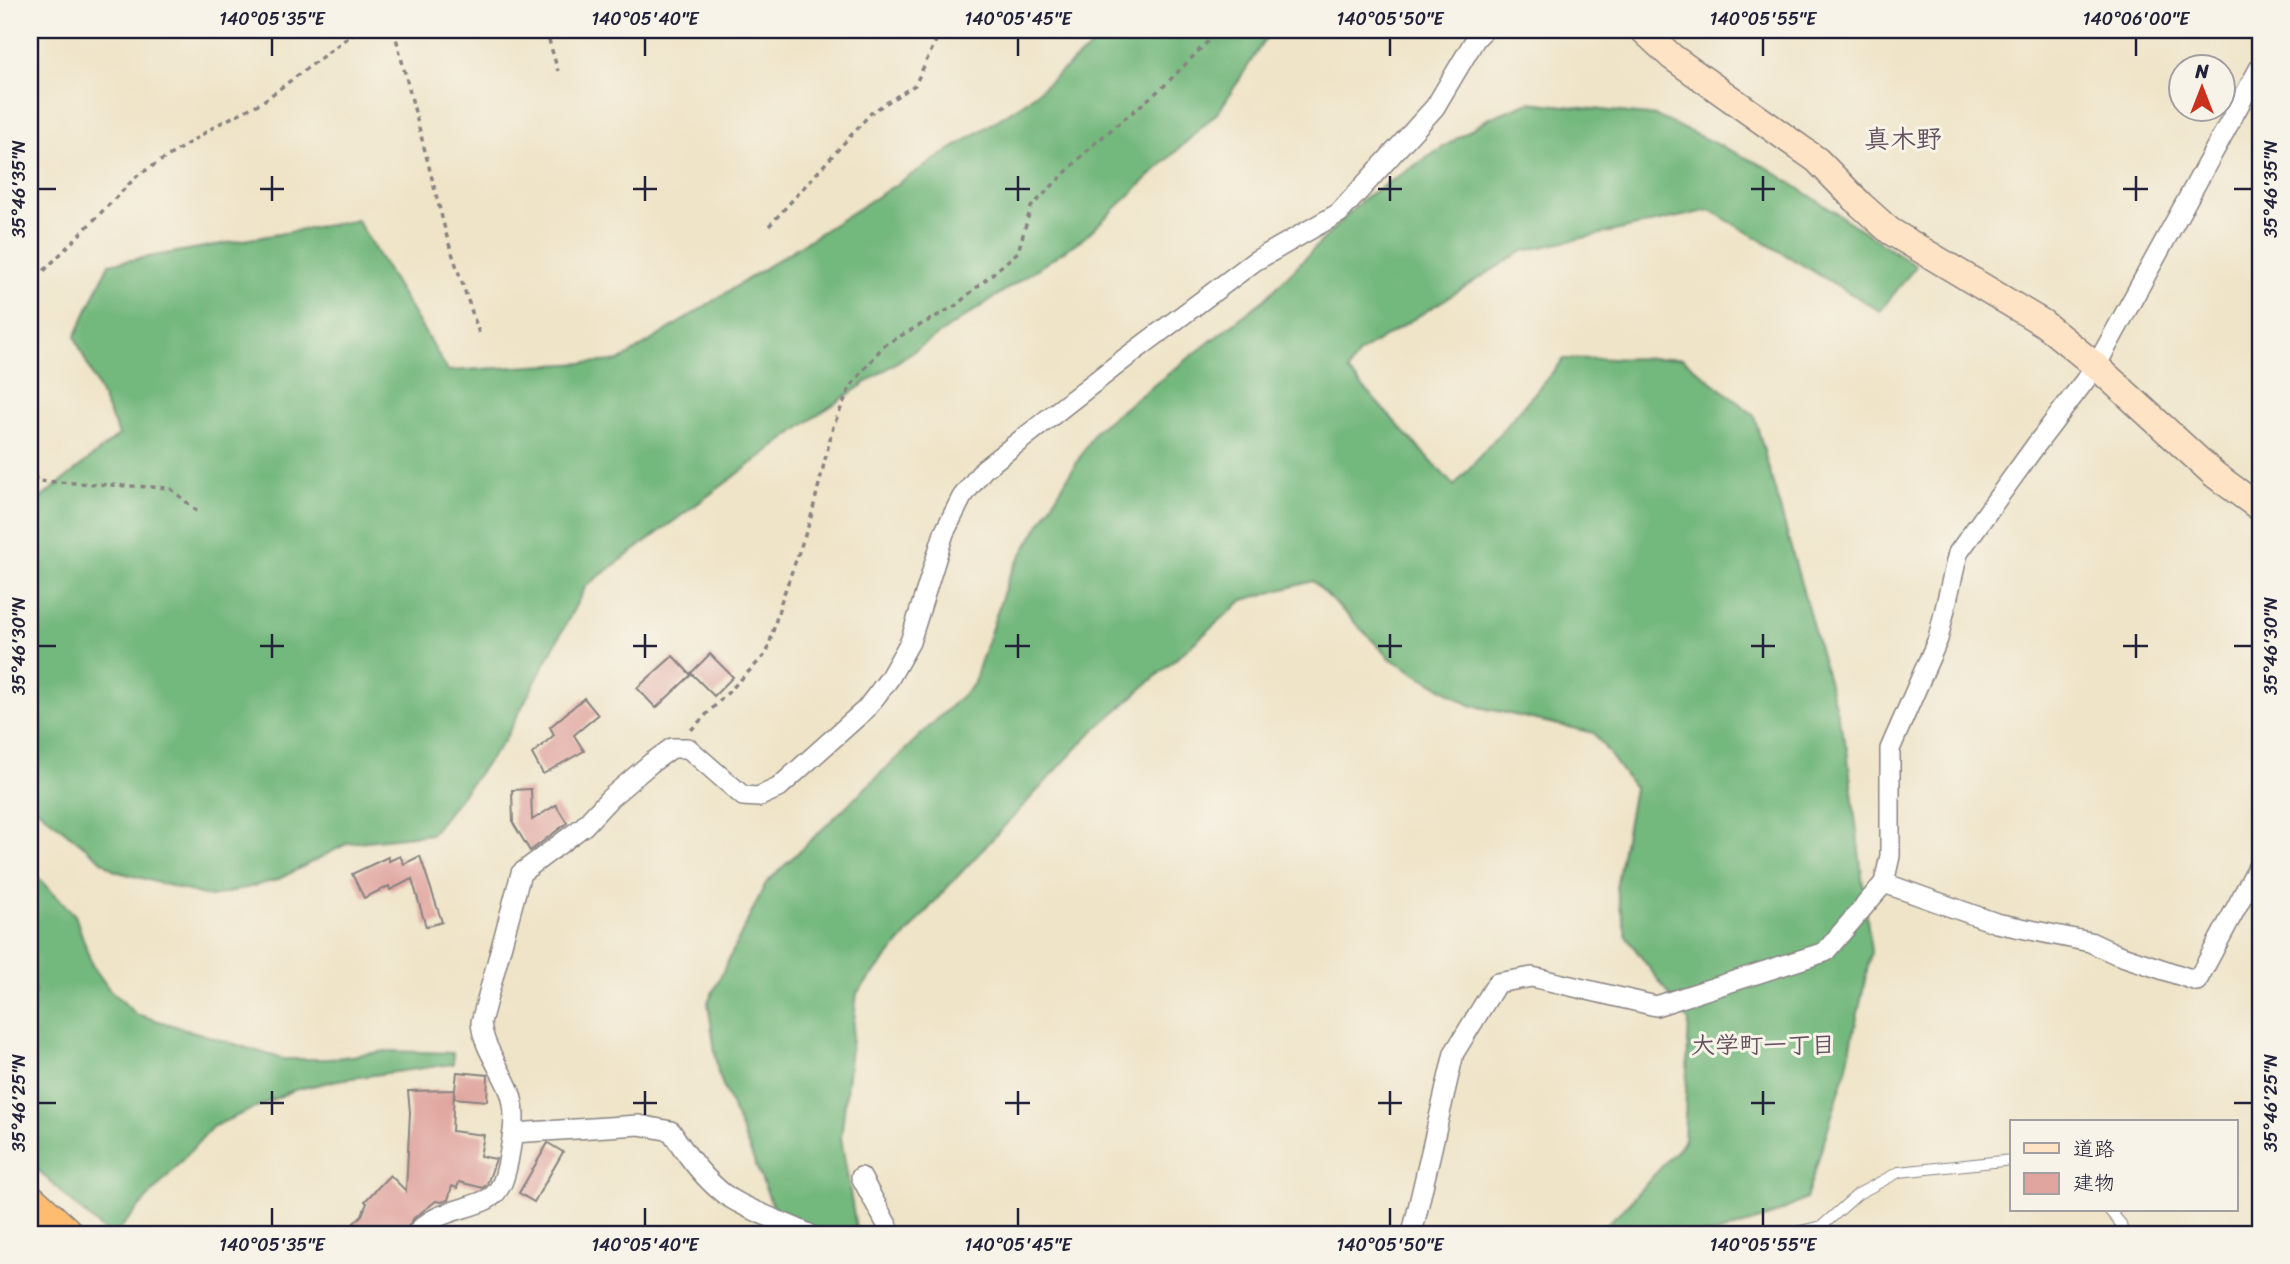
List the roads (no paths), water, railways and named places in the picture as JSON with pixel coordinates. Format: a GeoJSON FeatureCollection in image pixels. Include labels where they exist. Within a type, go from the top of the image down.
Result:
{"type":"FeatureCollection","features":[{"type":"Feature","properties":{"kind":"highway"},"geometry":{"type":"LineString","coordinates":[[30,1202],[65,1234]]}},
{"type":"Feature","properties":{"kind":"street"},"geometry":{"type":"LineString","coordinates":[[416,1234],[421,1227],[489,1198],[499,1191],[506,1175],[514,1113],[510,1093],[482,1035],[481,1022],[521,873],[584,826],[610,798],[672,748],[688,748],[743,796],[758,797],[778,788],[866,709],[889,679],[910,642],[944,533],[962,497],[984,469],[1255,261],[1339,213],[1435,107],[1476,38],[1484,30]]}},
{"type":"Feature","properties":{"kind":"street"},"geometry":{"type":"LineString","coordinates":[[1643,30],[1672,57],[1817,160],[1890,231],[2043,323],[2096,366],[2216,475],[2260,508]]}},
{"type":"Feature","properties":{"kind":"street"},"geometry":{"type":"LineString","coordinates":[[1412,1234],[1454,1052],[1497,983],[1532,977],[1656,1006],[1825,952],[1884,883],[1890,856],[1890,749],[1938,639],[1958,553],[2096,366],[2260,66]]}},
{"type":"Feature","properties":{"kind":"street"},"geometry":{"type":"LineString","coordinates":[[1884,883],[1996,923],[2090,942],[2116,954],[2197,981],[2260,863]]}},
{"type":"Feature","properties":{"kind":"street"},"geometry":{"type":"LineString","coordinates":[[513,1133],[639,1125],[671,1131],[699,1169],[724,1194],[758,1213],[809,1234]]}},
{"type":"Feature","properties":{"kind":"street"},"geometry":{"type":"LineString","coordinates":[[861,1177],[892,1234]]}},
{"type":"Feature","properties":{"kind":"lane"},"geometry":{"type":"LineString","coordinates":[[1787,1234],[1822,1226],[1858,1194],[1899,1172],[2010,1160]]}},
{"type":"Feature","properties":{"kind":"lane"},"geometry":{"type":"LineString","coordinates":[[2111,1212],[2121,1224],[2123,1234]]}},
{"type":"Feature","properties":{"kind":"district","name":"真木野"},"geometry":{"type":"Point","coordinates":[1903,139]}},
{"type":"Feature","properties":{"kind":"district","name":"大学町一丁目"},"geometry":{"type":"Point","coordinates":[1763,1045]}}]}
